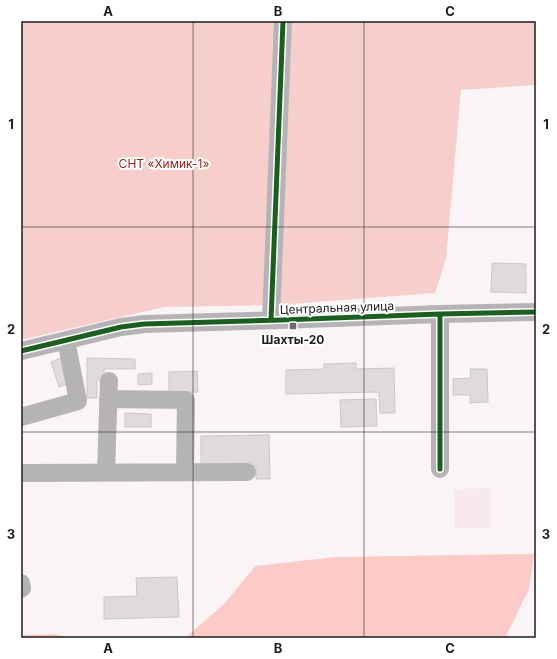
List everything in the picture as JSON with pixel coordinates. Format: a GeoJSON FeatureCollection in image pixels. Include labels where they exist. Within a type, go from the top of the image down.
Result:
{"type":"FeatureCollection","features":[{"type":"Feature","properties":{"kind":"street"},"geometry":{"type":"LineString","coordinates":[[271,320],[283,21]]}},
{"type":"Feature","properties":{"kind":"street","name":"Центральная улица"},"geometry":{"type":"LineString","coordinates":[[21,351],[121,327],[144,324],[536,312]]}},
{"type":"Feature","properties":{"kind":"street"},"geometry":{"type":"LineString","coordinates":[[440,314],[440,469]]}},
{"type":"Feature","properties":{"kind":"street"},"geometry":{"type":"LineString","coordinates":[[21,417],[78,401],[66,340]]}},
{"type":"Feature","properties":{"kind":"street"},"geometry":{"type":"LineString","coordinates":[[106,472],[109,381]]}},
{"type":"Feature","properties":{"kind":"street"},"geometry":{"type":"LineString","coordinates":[[108,399],[186,400],[185,472]]}},
{"type":"Feature","properties":{"kind":"street"},"geometry":{"type":"LineString","coordinates":[[21,473],[247,472]]}},
{"type":"Feature","properties":{"kind":"street"},"geometry":{"type":"LineString","coordinates":[[21,583],[21,590]]}},
{"type":"Feature","properties":{"kind":"shaded area"},"geometry":{"type":"Polygon","coordinates":[[[491,488],[491,528],[455,528],[455,489],[491,488]]]}},
{"type":"Feature","properties":{"kind":"shaded area"},"geometry":{"type":"Polygon","coordinates":[[[534,554],[529,589],[506,636],[511,638],[185,638],[225,603],[255,566],[336,557],[534,554]]]}},
{"type":"Feature","properties":{"kind":"shaded area"},"geometry":{"type":"Polygon","coordinates":[[[55,634],[69,638],[21,638],[21,635],[55,634]]]}},
{"type":"Feature","properties":{"kind":"green space","name":"СНТ «Химик-1»"},"geometry":{"type":"Polygon","coordinates":[[[21,21],[536,21],[536,85],[461,90],[446,259],[435,293],[278,305],[164,307],[21,340],[21,21]]]}},
{"type":"Feature","properties":{"kind":"building"},"geometry":{"type":"Polygon","coordinates":[[[492,263],[526,264],[526,293],[491,292],[492,263]]]}},
{"type":"Feature","properties":{"kind":"building"},"geometry":{"type":"Polygon","coordinates":[[[64,357],[73,382],[59,387],[51,362],[64,357]]]}},
{"type":"Feature","properties":{"kind":"building"},"geometry":{"type":"Polygon","coordinates":[[[87,358],[135,359],[135,369],[104,369],[104,381],[97,381],[97,398],[87,398],[87,358]]]}},
{"type":"Feature","properties":{"kind":"building"},"geometry":{"type":"Polygon","coordinates":[[[356,363],[356,369],[394,368],[395,413],[380,413],[379,392],[286,394],[286,370],[324,369],[324,364],[356,363]]]}},
{"type":"Feature","properties":{"kind":"building"},"geometry":{"type":"Polygon","coordinates":[[[470,369],[487,369],[488,402],[470,403],[470,395],[453,395],[453,379],[471,378],[470,369]]]}},
{"type":"Feature","properties":{"kind":"building"},"geometry":{"type":"Polygon","coordinates":[[[197,371],[198,392],[169,393],[169,372],[197,371]]]}},
{"type":"Feature","properties":{"kind":"building"},"geometry":{"type":"Polygon","coordinates":[[[152,373],[152,384],[138,385],[138,374],[152,373]]]}},
{"type":"Feature","properties":{"kind":"building"},"geometry":{"type":"Polygon","coordinates":[[[376,399],[377,426],[341,427],[340,400],[376,399]]]}},
{"type":"Feature","properties":{"kind":"building"},"geometry":{"type":"Polygon","coordinates":[[[125,413],[151,414],[151,427],[125,427],[125,413]]]}},
{"type":"Feature","properties":{"kind":"building"},"geometry":{"type":"Polygon","coordinates":[[[269,435],[270,479],[256,479],[256,466],[201,467],[201,436],[269,435]]]}},
{"type":"Feature","properties":{"kind":"building"},"geometry":{"type":"Polygon","coordinates":[[[177,577],[179,617],[104,619],[104,597],[137,596],[136,578],[177,577]]]}},
{"type":"Feature","properties":{"kind":"cycle path"},"geometry":{"type":"LineString","coordinates":[[271,320],[283,21]]}},
{"type":"Feature","properties":{"kind":"cycle path"},"geometry":{"type":"LineString","coordinates":[[21,351],[121,327],[144,324],[536,312]]}},
{"type":"Feature","properties":{"kind":"cycle path"},"geometry":{"type":"LineString","coordinates":[[440,314],[440,469]]}},
{"type":"Feature","properties":{"kind":"place","name":"Шахты-20"},"geometry":{"type":"Point","coordinates":[293,326]}}]}
